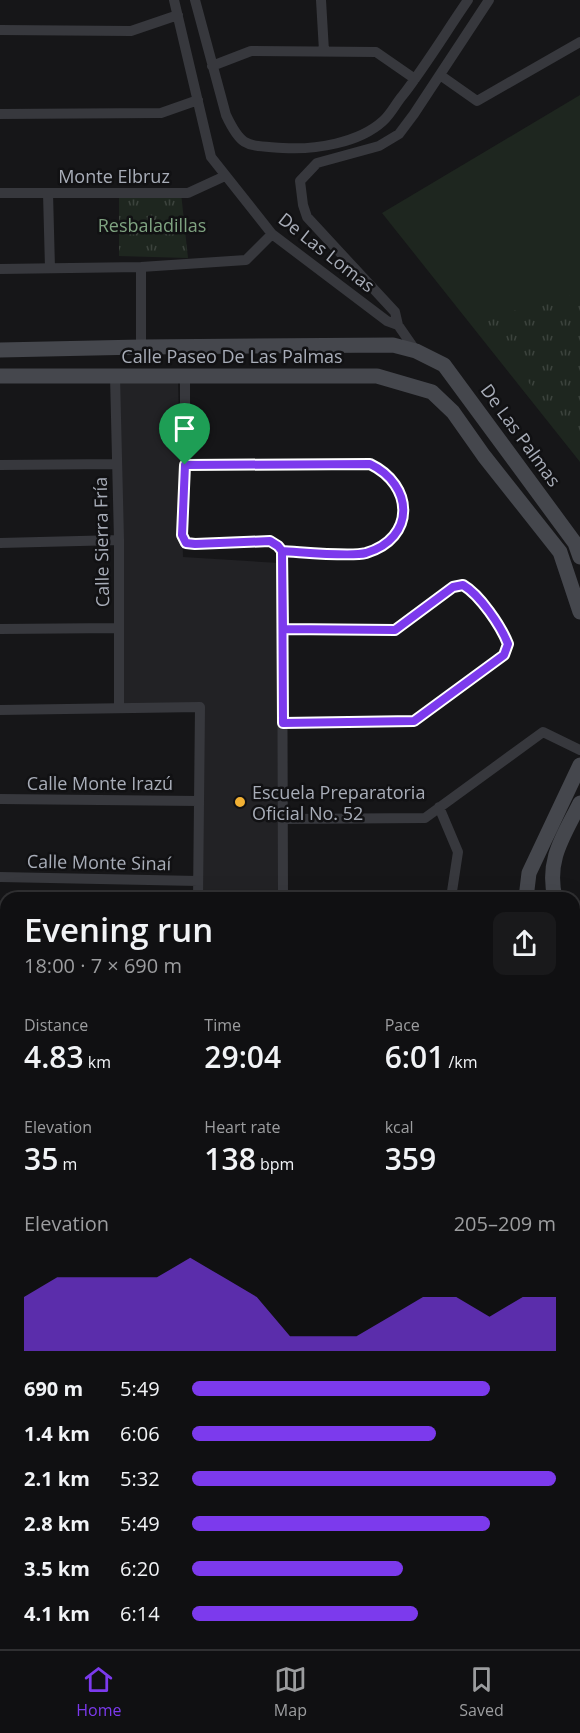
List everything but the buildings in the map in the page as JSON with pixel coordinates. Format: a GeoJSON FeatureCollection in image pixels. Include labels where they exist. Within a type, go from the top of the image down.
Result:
{"type":"FeatureCollection","features":[{"type":"Feature","properties":{"kind":"street","name":"De Las Lomas"},"geometry":{"type":"LineString","coordinates":[[174,0],[211,158],[272,234],[387,321],[398,325],[416,351]]}},
{"type":"Feature","properties":{"kind":"street"},"geometry":{"type":"LineString","coordinates":[[195,0],[225,115],[241,142],[260,146],[297,148],[352,140],[383,121],[415,79],[468,0]]}},
{"type":"Feature","properties":{"kind":"street"},"geometry":{"type":"LineString","coordinates":[[321,0],[324,51]]}},
{"type":"Feature","properties":{"kind":"street"},"geometry":{"type":"LineString","coordinates":[[398,325],[395,312],[307,217],[300,181],[318,163],[379,146],[399,134],[489,0]]}},
{"type":"Feature","properties":{"kind":"street"},"geometry":{"type":"LineString","coordinates":[[0,30],[131,31],[178,15]]}},
{"type":"Feature","properties":{"kind":"street"},"geometry":{"type":"LineString","coordinates":[[440,75],[477,101],[580,42]]}},
{"type":"Feature","properties":{"kind":"street"},"geometry":{"type":"LineString","coordinates":[[212,66],[251,51],[376,52],[415,79]]}},
{"type":"Feature","properties":{"kind":"street"},"geometry":{"type":"LineString","coordinates":[[0,114],[161,113],[198,100]]}},
{"type":"Feature","properties":{"kind":"street","name":"Monte Elbruz"},"geometry":{"type":"LineString","coordinates":[[0,193],[188,193],[225,176]]}},
{"type":"Feature","properties":{"kind":"street"},"geometry":{"type":"LineString","coordinates":[[48,193],[50,268]]}},
{"type":"Feature","properties":{"kind":"street"},"geometry":{"type":"LineString","coordinates":[[0,269],[141,267],[246,260],[272,234]]}},
{"type":"Feature","properties":{"kind":"street"},"geometry":{"type":"LineString","coordinates":[[141,267],[141,347]]}},
{"type":"Feature","properties":{"kind":"street","name":"Calle Paseo De Las Palmas"},"geometry":{"type":"LineString","coordinates":[[0,350],[393,345],[416,351]]}},
{"type":"Feature","properties":{"kind":"street","name":"De Las Palmas"},"geometry":{"type":"LineString","coordinates":[[416,351],[444,364],[578,550]]}},
{"type":"Feature","properties":{"kind":"street","name":"Calle Paseo De Las Palmas"},"geometry":{"type":"LineString","coordinates":[[0,376],[377,376],[432,392],[453,412],[484,456],[560,552]]}},
{"type":"Feature","properties":{"kind":"street","name":"Calle Sierra Fría"},"geometry":{"type":"LineString","coordinates":[[115,376],[119,540],[119,708]]}},
{"type":"Feature","properties":{"kind":"street"},"geometry":{"type":"LineString","coordinates":[[185,376],[182,535],[186,543],[270,541],[282,551],[283,892]]}},
{"type":"Feature","properties":{"kind":"street"},"geometry":{"type":"LineString","coordinates":[[0,465],[116,464]]}},
{"type":"Feature","properties":{"kind":"street"},"geometry":{"type":"LineString","coordinates":[[185,465],[370,464],[384,471],[395,483],[403,499],[405,513],[397,533],[384,545],[364,553],[282,551]]}},
{"type":"Feature","properties":{"kind":"street"},"geometry":{"type":"LineString","coordinates":[[0,543],[119,540]]}},
{"type":"Feature","properties":{"kind":"street"},"geometry":{"type":"LineString","coordinates":[[578,550],[560,552],[580,612]]}},
{"type":"Feature","properties":{"kind":"street"},"geometry":{"type":"LineString","coordinates":[[283,629],[395,630],[453,587],[463,585],[472,590],[508,644],[504,655],[414,721],[283,723]]}},
{"type":"Feature","properties":{"kind":"street"},"geometry":{"type":"LineString","coordinates":[[0,629],[119,628]]}},
{"type":"Feature","properties":{"kind":"street"},"geometry":{"type":"LineString","coordinates":[[0,710],[200,707],[198,892]]}},
{"type":"Feature","properties":{"kind":"street"},"geometry":{"type":"LineString","coordinates":[[284,819],[425,818],[543,732],[580,750]]}},
{"type":"Feature","properties":{"kind":"street"},"geometry":{"type":"LineString","coordinates":[[527,892],[529,873],[580,765]]}},
{"type":"Feature","properties":{"kind":"street","name":"Calle Monte Irazú"},"geometry":{"type":"LineString","coordinates":[[0,799],[199,801]]}},
{"type":"Feature","properties":{"kind":"street"},"geometry":{"type":"LineString","coordinates":[[553,892],[551,883],[554,856],[580,803]]}},
{"type":"Feature","properties":{"kind":"street"},"geometry":{"type":"LineString","coordinates":[[439,807],[458,852],[452,892]]}},
{"type":"Feature","properties":{"kind":"street","name":"Calle Monte Sinaí"},"geometry":{"type":"LineString","coordinates":[[0,877],[198,880]]}},
{"type":"Feature","properties":{"kind":"shaded area"},"geometry":{"type":"Polygon","coordinates":[[[117,383],[178,383],[183,557],[279,563],[279,892],[200,892],[203,704],[121,705],[117,383]]]}},
{"type":"Feature","properties":{"kind":"green space"},"geometry":{"type":"Polygon","coordinates":[[[580,95],[580,462],[382,213],[580,95]]]}},
{"type":"Feature","properties":{"kind":"green space","name":"Resbaladillas"},"geometry":{"type":"Polygon","coordinates":[[[119,193],[181,193],[188,258],[119,256],[119,193]]]}},
{"type":"Feature","properties":{"kind":"green space"},"geometry":{"type":"Polygon","coordinates":[[[580,293],[580,454],[483,319],[580,293]]]}},
{"type":"Feature","properties":{"kind":"place","name":"Escuela Preparatoria Oficial No. 52"},"geometry":{"type":"Point","coordinates":[240,802]}},
{"type":"Feature","properties":{"kind":"route"},"geometry":{"type":"LineString","coordinates":[[185,465],[182,535],[186,543],[270,541],[282,551],[283,723],[414,721],[504,655],[508,644],[504,635],[472,590],[463,585],[453,587],[395,630],[283,629],[282,551],[364,553],[384,545],[397,533],[405,513],[403,499],[395,483],[384,471],[370,464],[185,465]]}}]}
